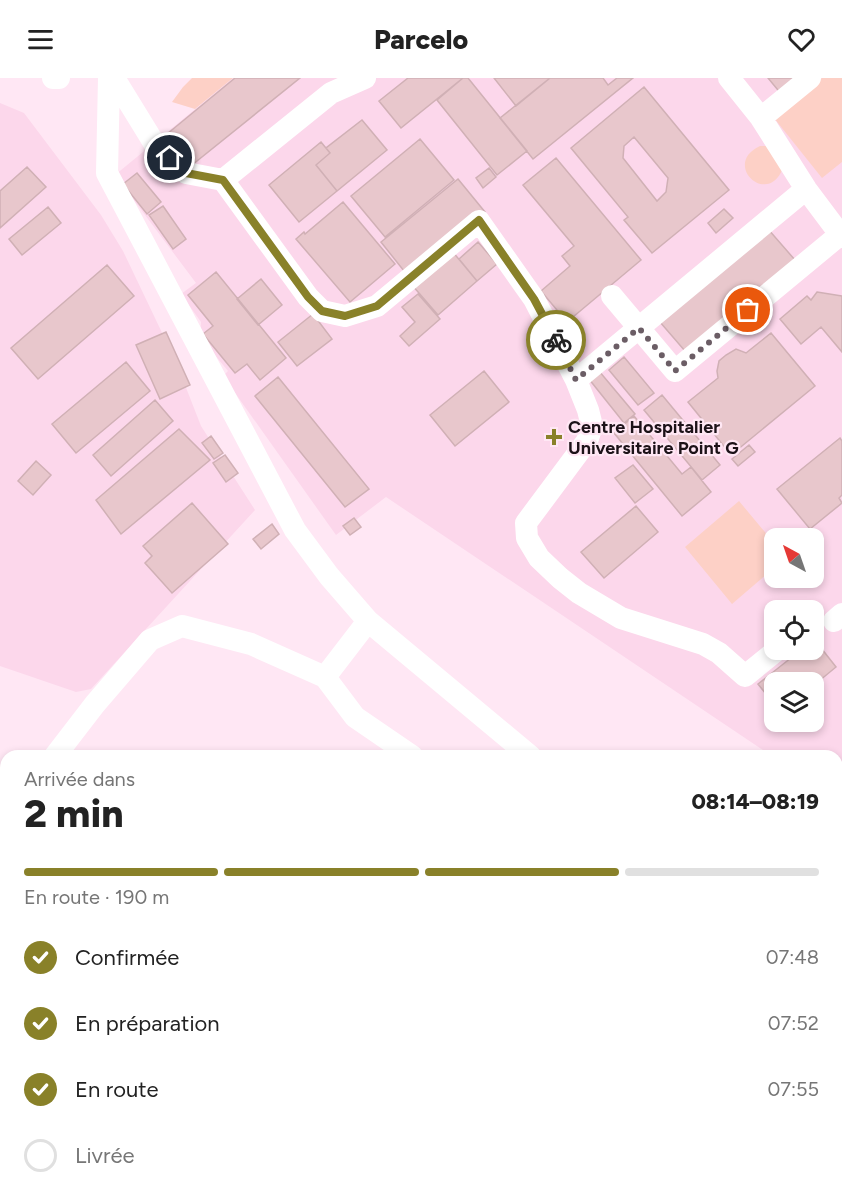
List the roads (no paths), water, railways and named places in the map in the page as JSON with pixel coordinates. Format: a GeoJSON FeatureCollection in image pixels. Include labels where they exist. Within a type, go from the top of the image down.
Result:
{"type":"FeatureCollection","features":[{"type":"Feature","properties":{"kind":"street"},"geometry":{"type":"LineString","coordinates":[[53,78],[59,78]]}},
{"type":"Feature","properties":{"kind":"street"},"geometry":{"type":"LineString","coordinates":[[109,78],[107,173],[295,530],[329,576],[368,621],[523,750]]}},
{"type":"Feature","properties":{"kind":"street"},"geometry":{"type":"LineString","coordinates":[[114,78],[154,143],[186,173],[223,180],[308,297],[322,311],[345,316],[377,306],[479,220],[534,299],[576,380],[592,426],[588,441],[526,523],[527,538],[539,558],[579,593],[621,618],[703,644],[719,653],[745,676],[765,660]]}},
{"type":"Feature","properties":{"kind":"street"},"geometry":{"type":"LineString","coordinates":[[223,180],[331,93],[365,78]]}},
{"type":"Feature","properties":{"kind":"street"},"geometry":{"type":"LineString","coordinates":[[612,296],[675,371],[841,234],[806,189],[761,118],[729,78]]}},
{"type":"Feature","properties":{"kind":"street"},"geometry":{"type":"LineString","coordinates":[[761,118],[810,78]]}},
{"type":"Feature","properties":{"kind":"street"},"geometry":{"type":"LineString","coordinates":[[576,380],[806,189]]}},
{"type":"Feature","properties":{"kind":"street"},"geometry":{"type":"LineString","coordinates":[[325,677],[368,621]]}},
{"type":"Feature","properties":{"kind":"street"},"geometry":{"type":"LineString","coordinates":[[60,750],[95,704],[150,640],[182,626],[251,644],[325,677],[355,717],[403,750]]}},
{"type":"Feature","properties":{"kind":"place","name":"Centre Hospitalier Universitaire Point G"},"geometry":{"type":"Point","coordinates":[554,437]}}]}
